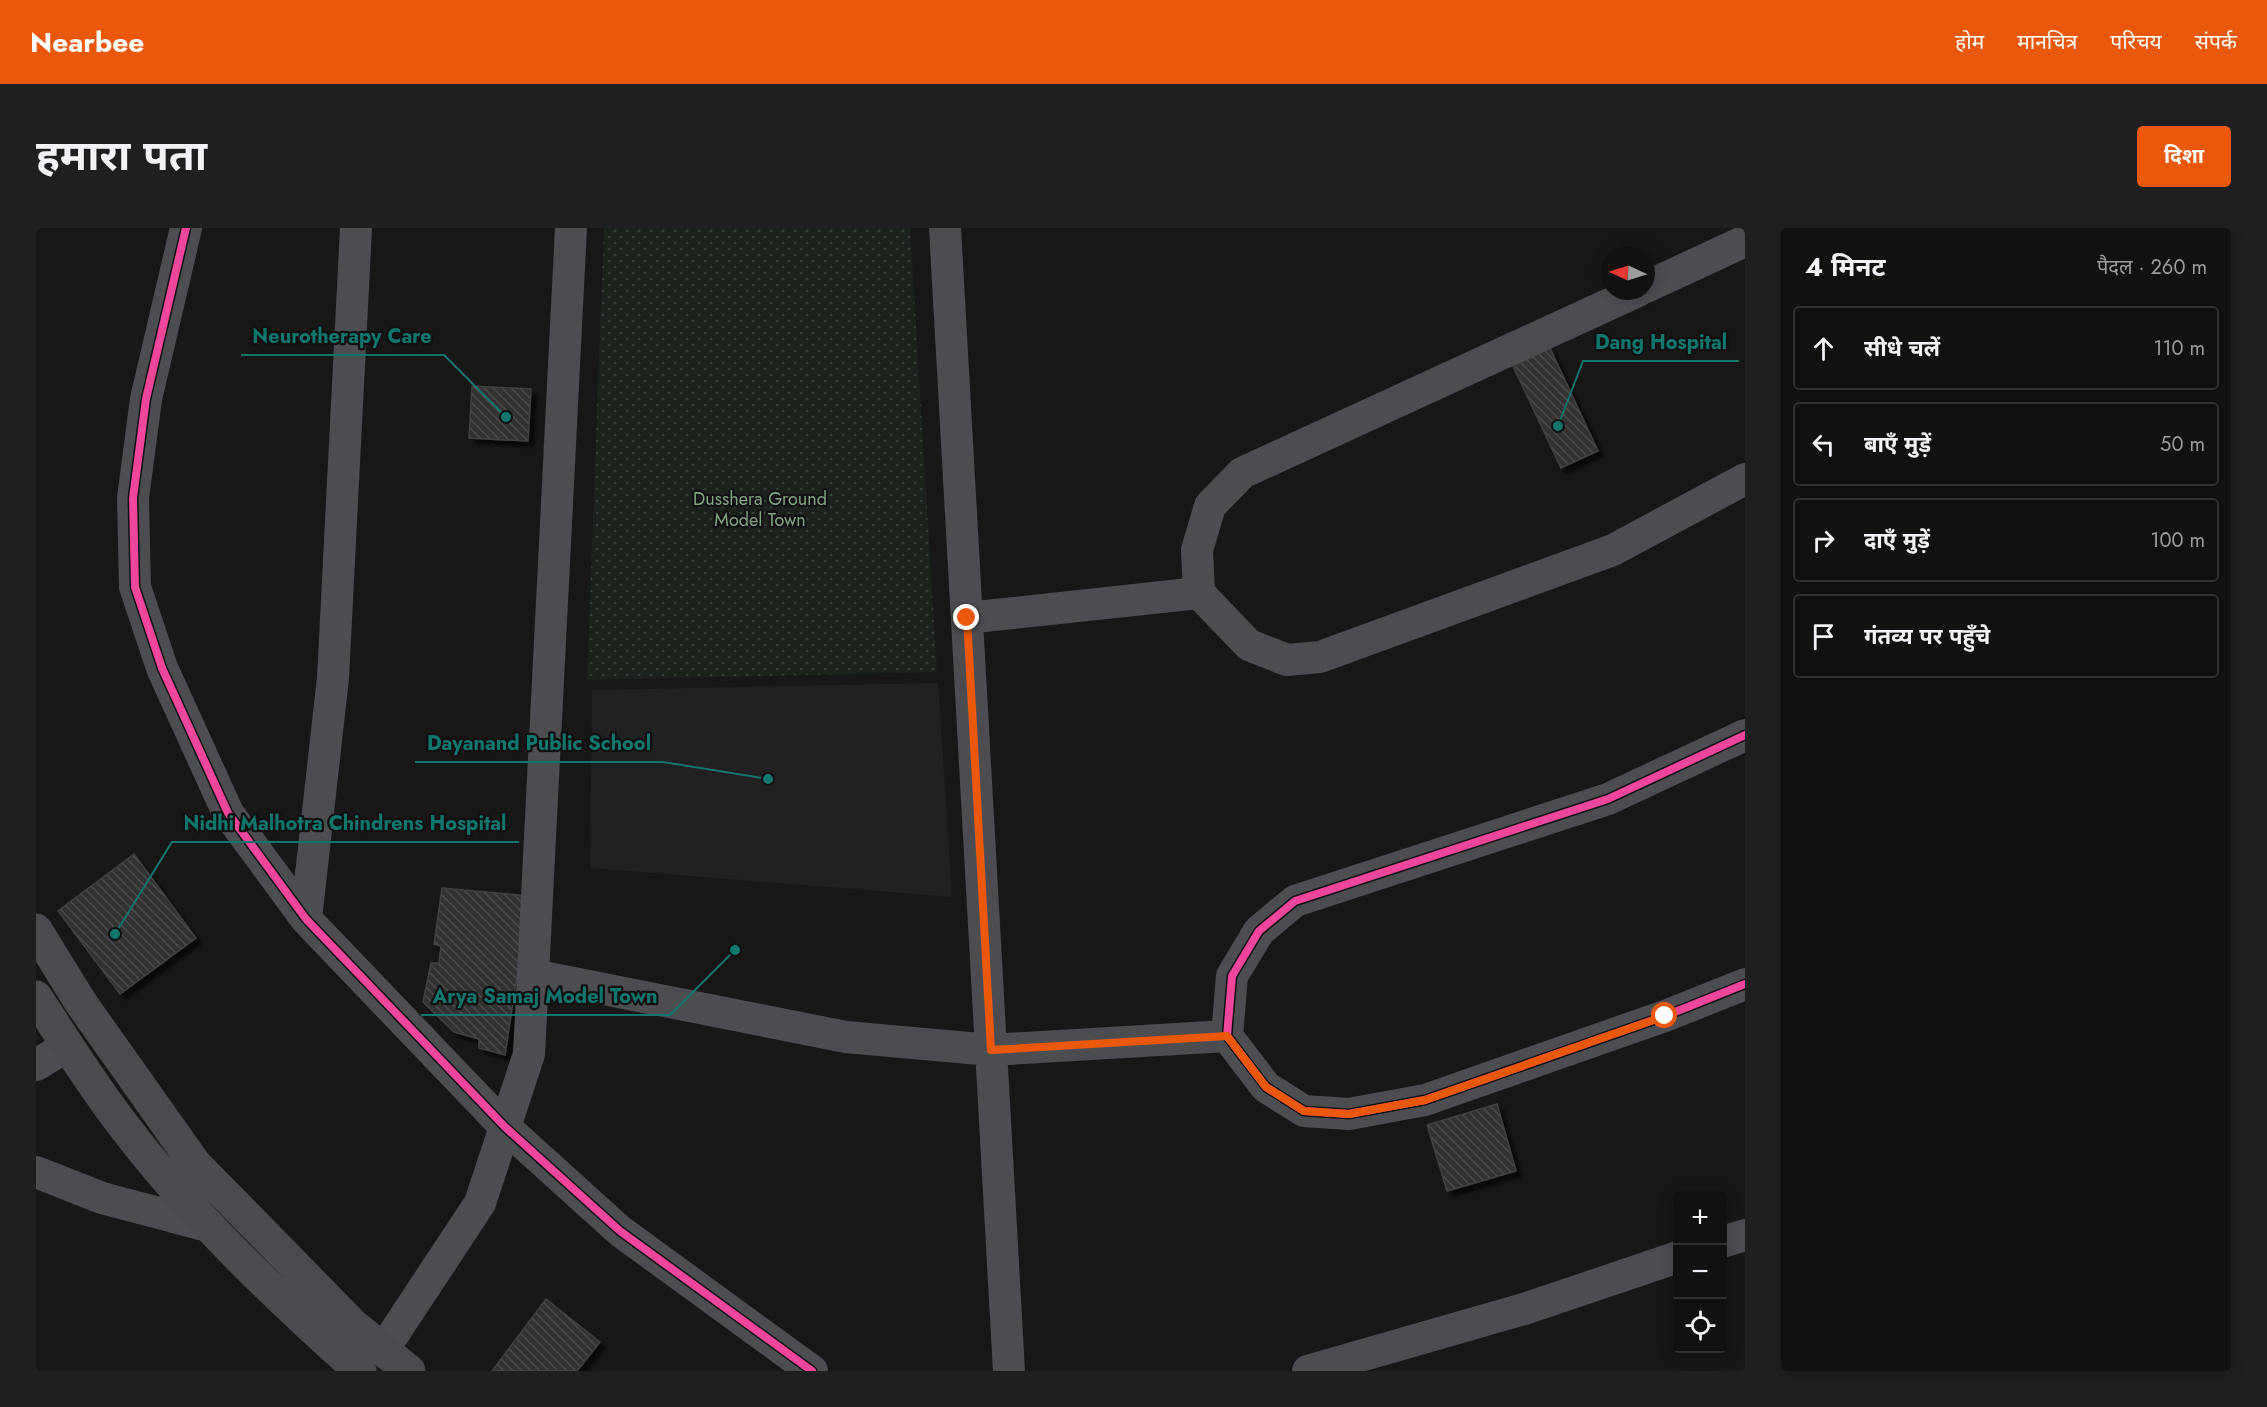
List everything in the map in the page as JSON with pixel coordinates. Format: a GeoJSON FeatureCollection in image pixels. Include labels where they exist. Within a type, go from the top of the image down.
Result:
{"type":"FeatureCollection","features":[{"type":"Feature","properties":{"kind":"street"},"geometry":{"type":"LineString","coordinates":[[186,228],[146,399],[133,498],[135,586],[162,668],[228,813],[306,919],[505,1127],[620,1231],[812,1371]]}},
{"type":"Feature","properties":{"kind":"street"},"geometry":{"type":"LineString","coordinates":[[306,919],[333,678],[356,228]]}},
{"type":"Feature","properties":{"kind":"street"},"geometry":{"type":"LineString","coordinates":[[371,1360],[480,1203],[529,1054],[571,228]]}},
{"type":"Feature","properties":{"kind":"street"},"geometry":{"type":"LineString","coordinates":[[945,228],[1009,1371]]}},
{"type":"Feature","properties":{"kind":"street"},"geometry":{"type":"LineString","coordinates":[[1655,283],[1745,241]]}},
{"type":"Feature","properties":{"kind":"street"},"geometry":{"type":"LineString","coordinates":[[1618,300],[1242,473],[1210,506],[1197,550],[1199,593],[1249,645],[1287,660],[1320,657],[1613,550],[1745,479]]}},
{"type":"Feature","properties":{"kind":"street"},"geometry":{"type":"LineString","coordinates":[[967,618],[1199,593]]}},
{"type":"Feature","properties":{"kind":"street"},"geometry":{"type":"LineString","coordinates":[[1745,735],[1608,799],[1294,901],[1259,931],[1232,976],[1227,1036],[1266,1087],[1304,1111],[1349,1114],[1425,1100],[1665,1016],[1745,984]]}},
{"type":"Feature","properties":{"kind":"street"},"geometry":{"type":"LineString","coordinates":[[36,930],[81,1003],[195,1164],[353,1325],[371,1360]]}},
{"type":"Feature","properties":{"kind":"street"},"geometry":{"type":"LineString","coordinates":[[533,975],[846,1037],[991,1050],[1227,1036]]}},
{"type":"Feature","properties":{"kind":"street"},"geometry":{"type":"LineString","coordinates":[[36,997],[67,1046],[123,1125],[208,1226],[301,1318],[371,1360],[409,1371]]}},
{"type":"Feature","properties":{"kind":"street"},"geometry":{"type":"LineString","coordinates":[[36,1065],[67,1046]]}},
{"type":"Feature","properties":{"kind":"street"},"geometry":{"type":"LineString","coordinates":[[36,1172],[102,1198],[208,1226]]}},
{"type":"Feature","properties":{"kind":"street"},"geometry":{"type":"LineString","coordinates":[[1727,1240],[1745,1235]]}},
{"type":"Feature","properties":{"kind":"street"},"geometry":{"type":"LineString","coordinates":[[1308,1371],[1524,1309],[1673,1258]]}},
{"type":"Feature","properties":{"kind":"shaded area"},"geometry":{"type":"Polygon","coordinates":[[[938,683],[952,897],[590,868],[592,690],[938,683]]]}},
{"type":"Feature","properties":{"kind":"green space","name":"Dusshera Ground Model Town"},"geometry":{"type":"Polygon","coordinates":[[[604,228],[910,228],[937,672],[587,680],[604,228]]]}},
{"type":"Feature","properties":{"kind":"building"},"geometry":{"type":"Polygon","coordinates":[[[1550,348],[1598,451],[1561,468],[1513,366],[1550,348]]]}},
{"type":"Feature","properties":{"kind":"building"},"geometry":{"type":"Polygon","coordinates":[[[472,386],[531,389],[528,441],[469,438],[472,386]]]}},
{"type":"Feature","properties":{"kind":"building"},"geometry":{"type":"Polygon","coordinates":[[[134,854],[196,938],[120,994],[58,911],[134,854]]]}},
{"type":"Feature","properties":{"kind":"building"},"geometry":{"type":"Polygon","coordinates":[[[442,888],[529,896],[505,1055],[479,1048],[479,1039],[454,1032],[423,1002],[431,963],[439,963],[441,946],[434,944],[442,888]]]}},
{"type":"Feature","properties":{"kind":"building"},"geometry":{"type":"Polygon","coordinates":[[[1497,1104],[1516,1171],[1447,1191],[1427,1125],[1497,1104]]]}},
{"type":"Feature","properties":{"kind":"building"},"geometry":{"type":"Polygon","coordinates":[[[546,1299],[600,1342],[577,1371],[492,1371],[546,1299]]]}},
{"type":"Feature","properties":{"kind":"cycle path"},"geometry":{"type":"LineString","coordinates":[[186,228],[146,399],[133,498],[135,587],[162,668],[228,813],[306,919],[505,1127],[620,1231],[812,1371]]}},
{"type":"Feature","properties":{"kind":"cycle path"},"geometry":{"type":"LineString","coordinates":[[1745,735],[1608,799],[1295,901],[1259,931],[1232,976],[1227,1036],[1266,1087],[1304,1111],[1349,1114],[1425,1100],[1665,1016],[1745,984]]}},
{"type":"Feature","properties":{"kind":"place","name":"Neurotherapy Care"},"geometry":{"type":"Point","coordinates":[506,417]}},
{"type":"Feature","properties":{"kind":"place","name":"Dang Hospital"},"geometry":{"type":"Point","coordinates":[1558,426]}},
{"type":"Feature","properties":{"kind":"place","name":"Dayanand Public School"},"geometry":{"type":"Point","coordinates":[768,779]}},
{"type":"Feature","properties":{"kind":"place","name":"Nidhi Malhotra Chindrens Hospital"},"geometry":{"type":"Point","coordinates":[115,934]}},
{"type":"Feature","properties":{"kind":"place","name":"Arya Samaj Model Town"},"geometry":{"type":"Point","coordinates":[735,950]}},
{"type":"Feature","properties":{"kind":"route"},"geometry":{"type":"LineString","coordinates":[[967,618],[991,1050],[1227,1036],[1266,1087],[1304,1111],[1349,1114],[1425,1100],[1665,1016]]}}]}
